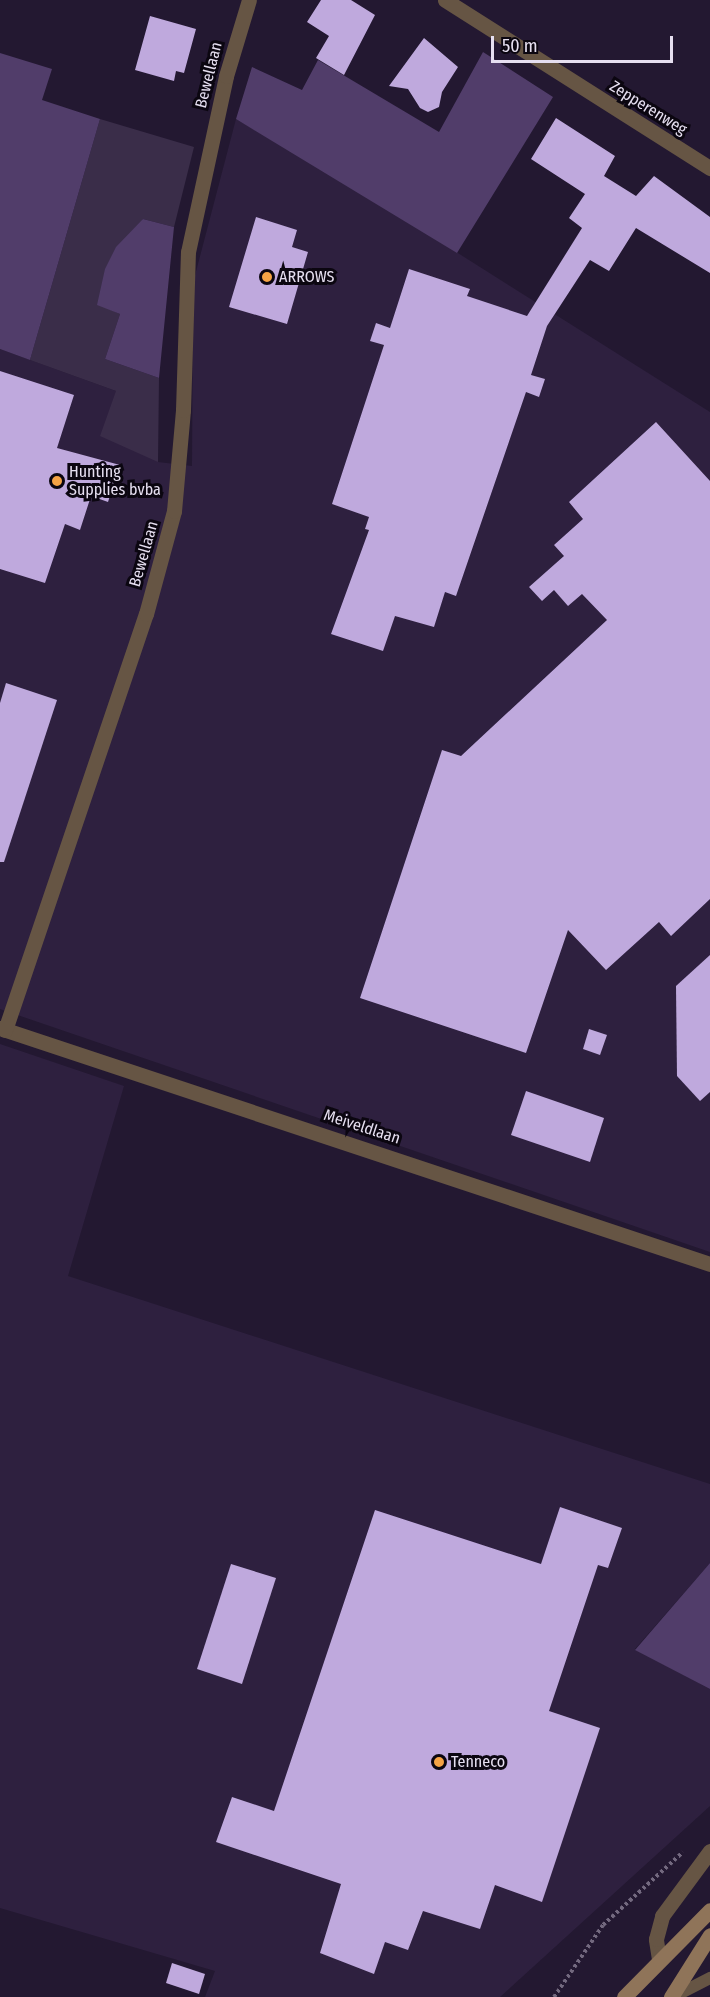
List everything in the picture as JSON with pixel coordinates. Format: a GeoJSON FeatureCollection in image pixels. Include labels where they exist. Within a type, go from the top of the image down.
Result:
{"type":"FeatureCollection","features":[{"type":"Feature","properties":{"kind":"main road"},"geometry":{"type":"LineString","coordinates":[[624,1997],[659,1959],[710,1910]]}},
{"type":"Feature","properties":{"kind":"main road"},"geometry":{"type":"LineString","coordinates":[[672,1997],[710,1935]]}},
{"type":"Feature","properties":{"kind":"street","name":"Bewellaan"},"geometry":{"type":"LineString","coordinates":[[3,1029],[146,614],[174,511],[183,411],[188,252],[226,76],[249,0]]}},
{"type":"Feature","properties":{"kind":"street","name":"Zepperenweg"},"geometry":{"type":"LineString","coordinates":[[445,0],[710,168]]}},
{"type":"Feature","properties":{"kind":"street","name":"Meiveldlaan"},"geometry":{"type":"LineString","coordinates":[[3,1029],[710,1264]]}},
{"type":"Feature","properties":{"kind":"street"},"geometry":{"type":"LineString","coordinates":[[659,1959],[656,1939],[662,1916],[710,1851]]}},
{"type":"Feature","properties":{"kind":"lane"},"geometry":{"type":"LineString","coordinates":[[672,1997],[710,1978]]}},
{"type":"Feature","properties":{"kind":"path"},"geometry":{"type":"LineString","coordinates":[[554,1997],[603,1925],[693,1843]]}},
{"type":"Feature","properties":{"kind":"shaded area"},"geometry":{"type":"Polygon","coordinates":[[[483,52],[553,97],[457,253],[236,119],[252,67],[302,90],[318,60],[439,132],[483,52]]]}},
{"type":"Feature","properties":{"kind":"shaded area"},"geometry":{"type":"Polygon","coordinates":[[[0,53],[52,69],[42,100],[100,119],[30,360],[0,349],[0,53]]]}},
{"type":"Feature","properties":{"kind":"shaded area"},"geometry":{"type":"Polygon","coordinates":[[[100,119],[194,147],[174,227],[143,219],[98,304],[120,314],[105,359],[159,378],[158,462],[100,436],[116,391],[30,360],[100,119]]]}},
{"type":"Feature","properties":{"kind":"shaded area"},"geometry":{"type":"Polygon","coordinates":[[[236,119],[350,185],[710,412],[710,1252],[0,1009],[0,349],[116,391],[158,462],[192,466],[193,283],[236,119]]]}},
{"type":"Feature","properties":{"kind":"shaded area"},"geometry":{"type":"Polygon","coordinates":[[[143,219],[174,227],[159,378],[105,359],[120,314],[97,305],[105,269],[116,247],[143,219]]]}},
{"type":"Feature","properties":{"kind":"shaded area"},"geometry":{"type":"Polygon","coordinates":[[[0,1044],[124,1086],[68,1276],[710,1484],[710,1563],[635,1649],[710,1689],[710,1806],[500,1997],[205,1997],[215,1971],[0,1908],[0,1044]]]}},
{"type":"Feature","properties":{"kind":"shaded area"},"geometry":{"type":"Polygon","coordinates":[[[710,1563],[710,1689],[635,1650],[710,1563]]]}},
{"type":"Feature","properties":{"kind":"building"},"geometry":{"type":"Polygon","coordinates":[[[321,0],[351,0],[375,15],[344,75],[316,58],[329,36],[307,22],[321,0]]]}},
{"type":"Feature","properties":{"kind":"building"},"geometry":{"type":"Polygon","coordinates":[[[150,16],[196,29],[184,73],[176,71],[174,81],[135,70],[150,16]]]}},
{"type":"Feature","properties":{"kind":"building"},"geometry":{"type":"Polygon","coordinates":[[[424,38],[458,67],[442,92],[439,107],[428,112],[420,108],[408,89],[389,86],[424,38]]]}},
{"type":"Feature","properties":{"kind":"building"},"geometry":{"type":"Polygon","coordinates":[[[556,118],[615,156],[604,176],[636,196],[654,176],[710,217],[710,273],[636,228],[609,271],[590,260],[547,326],[531,375],[545,379],[539,397],[526,392],[456,596],[445,592],[434,627],[395,616],[383,651],[331,634],[369,530],[365,529],[369,517],[332,504],[384,345],[370,341],[376,323],[390,328],[409,269],[470,289],[467,296],[527,316],[582,228],[569,218],[585,194],[531,159],[556,118]]]}},
{"type":"Feature","properties":{"kind":"building"},"geometry":{"type":"Polygon","coordinates":[[[256,217],[297,230],[292,247],[308,252],[287,324],[229,307],[256,217]]]}},
{"type":"Feature","properties":{"kind":"building","name":"Hunting Supplies bvba"},"geometry":{"type":"Polygon","coordinates":[[[0,371],[74,395],[57,448],[120,465],[108,502],[91,496],[80,530],[65,524],[45,583],[0,569],[0,371]]]}},
{"type":"Feature","properties":{"kind":"building"},"geometry":{"type":"Polygon","coordinates":[[[656,422],[710,481],[710,899],[671,936],[659,922],[606,970],[568,930],[526,1053],[360,998],[442,750],[461,756],[607,620],[582,594],[568,606],[554,590],[542,601],[529,587],[564,556],[554,545],[583,519],[569,502],[656,422]]]}},
{"type":"Feature","properties":{"kind":"building"},"geometry":{"type":"Polygon","coordinates":[[[6,683],[57,700],[4,862],[0,862],[0,703],[6,683]]]}},
{"type":"Feature","properties":{"kind":"building"},"geometry":{"type":"Polygon","coordinates":[[[710,955],[710,1092],[700,1101],[677,1076],[676,986],[710,955]]]}},
{"type":"Feature","properties":{"kind":"building"},"geometry":{"type":"Polygon","coordinates":[[[589,1029],[607,1035],[600,1055],[583,1049],[589,1029]]]}},
{"type":"Feature","properties":{"kind":"building"},"geometry":{"type":"Polygon","coordinates":[[[526,1091],[604,1118],[590,1162],[511,1135],[526,1091]]]}},
{"type":"Feature","properties":{"kind":"building","name":"Tenneco"},"geometry":{"type":"Polygon","coordinates":[[[560,1507],[622,1528],[608,1568],[598,1565],[549,1711],[600,1728],[542,1902],[495,1885],[480,1929],[423,1911],[408,1950],[385,1942],[374,1974],[320,1953],[341,1884],[216,1842],[232,1797],[274,1811],[375,1510],[541,1564],[560,1507]]]}},
{"type":"Feature","properties":{"kind":"building"},"geometry":{"type":"Polygon","coordinates":[[[231,1564],[276,1578],[242,1684],[197,1669],[231,1564]]]}},
{"type":"Feature","properties":{"kind":"building"},"geometry":{"type":"Polygon","coordinates":[[[172,1963],[205,1974],[199,1994],[166,1983],[172,1963]]]}},
{"type":"Feature","properties":{"kind":"place","name":"ARROWS"},"geometry":{"type":"Point","coordinates":[267,277]}},
{"type":"Feature","properties":{"kind":"place","name":"Hunting Supplies bvba"},"geometry":{"type":"Point","coordinates":[57,481]}},
{"type":"Feature","properties":{"kind":"place","name":"Tenneco"},"geometry":{"type":"Point","coordinates":[439,1762]}}]}
